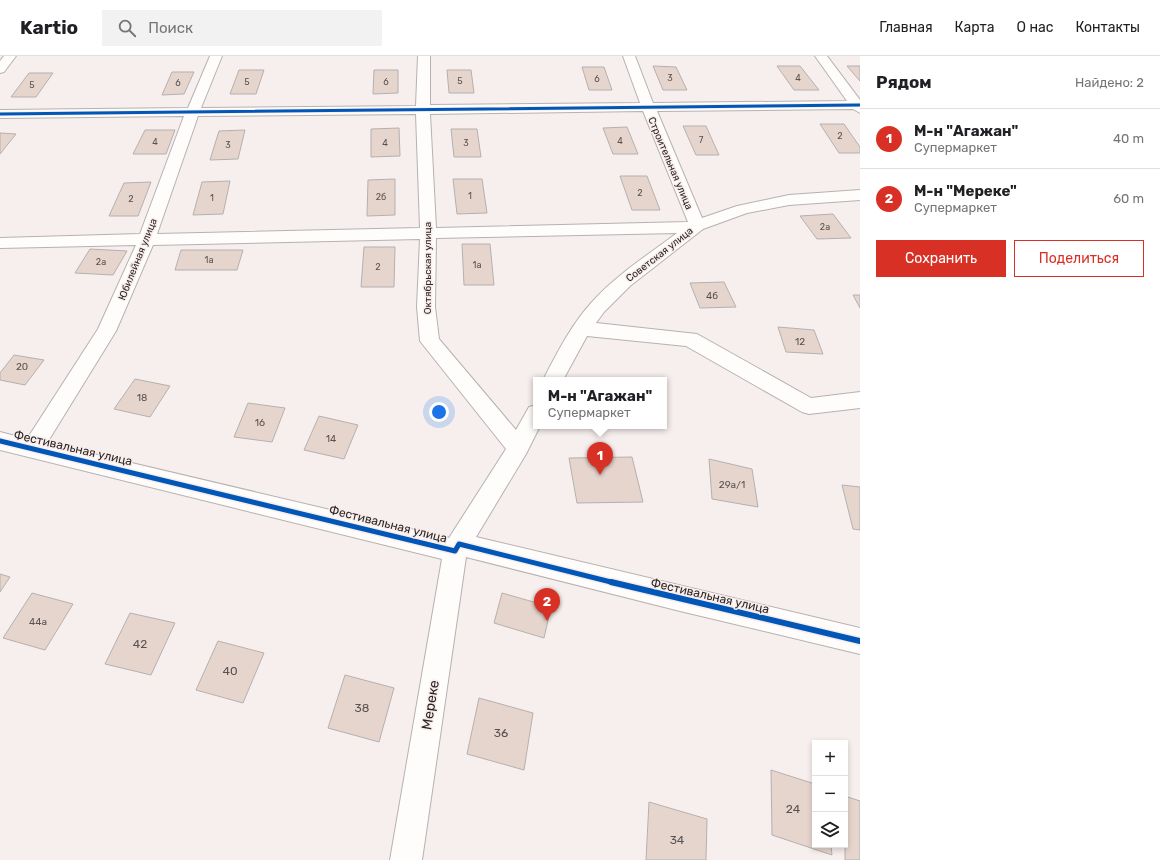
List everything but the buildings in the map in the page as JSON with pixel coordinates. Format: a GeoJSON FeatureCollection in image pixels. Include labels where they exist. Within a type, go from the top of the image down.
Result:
{"type":"FeatureCollection","features":[{"type":"Feature","properties":{"kind":"street"},"geometry":{"type":"LineString","coordinates":[[0,70],[10,56]]}},
{"type":"Feature","properties":{"kind":"street","name":"Юбилейная улица"},"geometry":{"type":"LineString","coordinates":[[32,449],[107,332],[146,241],[193,111],[216,56]]}},
{"type":"Feature","properties":{"kind":"street","name":"Октябрьская улица"},"geometry":{"type":"LineString","coordinates":[[424,56],[423,109],[428,233],[426,307],[430,341],[518,448]]}},
{"type":"Feature","properties":{"kind":"street","name":"Строительная улица"},"geometry":{"type":"LineString","coordinates":[[629,56],[695,226]]}},
{"type":"Feature","properties":{"kind":"street"},"geometry":{"type":"LineString","coordinates":[[821,56],[859,106]]}},
{"type":"Feature","properties":{"kind":"street"},"geometry":{"type":"LineString","coordinates":[[0,114],[193,111],[859,106]]}},
{"type":"Feature","properties":{"kind":"street","name":"Советская улица"},"geometry":{"type":"LineString","coordinates":[[555,377],[573,342],[598,307],[624,282],[695,226],[743,209],[789,200],[860,195]]}},
{"type":"Feature","properties":{"kind":"street"},"geometry":{"type":"LineString","coordinates":[[0,243],[146,241],[695,226]]}},
{"type":"Feature","properties":{"kind":"street"},"geometry":{"type":"LineString","coordinates":[[583,329],[690,339],[809,406],[860,400]]}},
{"type":"Feature","properties":{"kind":"street"},"geometry":{"type":"LineString","coordinates":[[457,547],[518,448],[533,419]]}},
{"type":"Feature","properties":{"kind":"street","name":"Фестивальная улица"},"geometry":{"type":"LineString","coordinates":[[0,441],[860,641]]}},
{"type":"Feature","properties":{"kind":"street","name":"Мереке"},"geometry":{"type":"LineString","coordinates":[[406,860],[457,547]]}},
{"type":"Feature","properties":{"kind":"cycle path"},"geometry":{"type":"LineString","coordinates":[[0,114],[860,105]]}},
{"type":"Feature","properties":{"kind":"cycle path"},"geometry":{"type":"LineString","coordinates":[[0,441],[455,551],[459,544],[680,599],[860,641]]}},
{"type":"Feature","properties":{"kind":"place","name":"М-н \"Агажан\""},"geometry":{"type":"Point","coordinates":[600,475]}},
{"type":"Feature","properties":{"kind":"place","name":"М-н \"Мереке\""},"geometry":{"type":"Point","coordinates":[547,621]}}]}
